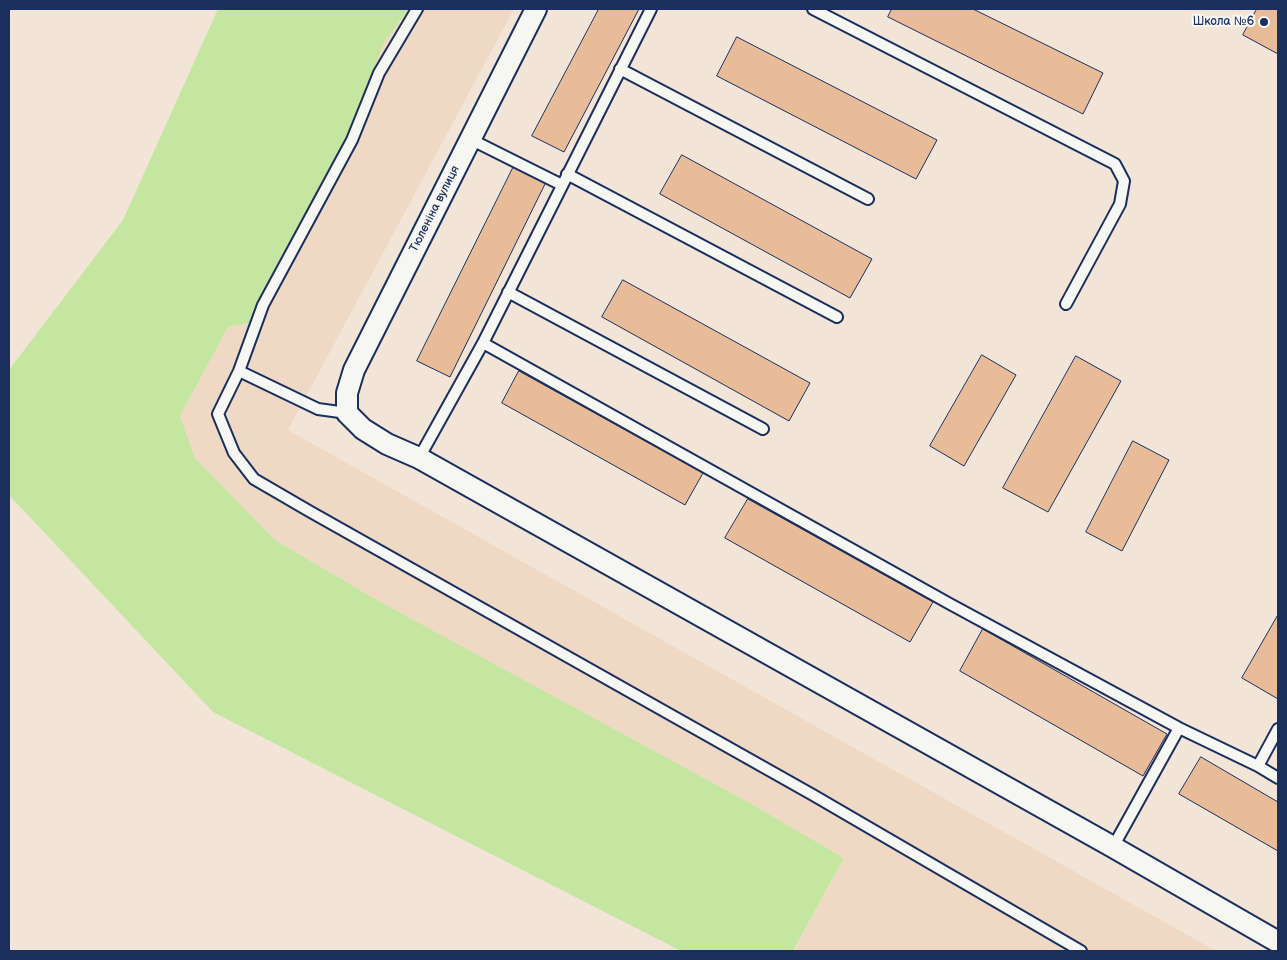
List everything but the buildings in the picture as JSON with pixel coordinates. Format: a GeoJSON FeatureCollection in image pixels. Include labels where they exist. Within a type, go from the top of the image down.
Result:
{"type":"FeatureCollection","features":[{"type":"Feature","properties":{"kind":"street","name":"Тюленіна вулиця"},"geometry":{"type":"LineString","coordinates":[[347,413],[347,393],[354,370],[536,9]]}},
{"type":"Feature","properties":{"kind":"street"},"geometry":{"type":"LineString","coordinates":[[347,413],[363,430],[387,444],[419,458],[1114,847],[1278,942]]}},
{"type":"Feature","properties":{"kind":"lane"},"geometry":{"type":"LineString","coordinates":[[418,9],[378,73],[352,140],[263,306],[239,372],[218,414],[234,453],[254,479],[805,790],[1081,951]]}},
{"type":"Feature","properties":{"kind":"lane"},"geometry":{"type":"LineString","coordinates":[[419,458],[483,343],[651,9]]}},
{"type":"Feature","properties":{"kind":"lane"},"geometry":{"type":"LineString","coordinates":[[813,9],[1115,164],[1124,181],[1120,204],[1066,304]]}},
{"type":"Feature","properties":{"kind":"lane"},"geometry":{"type":"LineString","coordinates":[[620,69],[868,199]]}},
{"type":"Feature","properties":{"kind":"lane"},"geometry":{"type":"LineString","coordinates":[[470,139],[562,185]]}},
{"type":"Feature","properties":{"kind":"lane"},"geometry":{"type":"LineString","coordinates":[[567,174],[837,317]]}},
{"type":"Feature","properties":{"kind":"lane"},"geometry":{"type":"LineString","coordinates":[[508,292],[763,429]]}},
{"type":"Feature","properties":{"kind":"lane"},"geometry":{"type":"LineString","coordinates":[[483,343],[950,604],[1179,728],[1258,766],[1278,778]]}},
{"type":"Feature","properties":{"kind":"lane"},"geometry":{"type":"LineString","coordinates":[[239,372],[318,409],[347,413]]}},
{"type":"Feature","properties":{"kind":"lane"},"geometry":{"type":"LineString","coordinates":[[1114,847],[1179,728]]}},
{"type":"Feature","properties":{"kind":"lane"},"geometry":{"type":"LineString","coordinates":[[1258,766],[1278,730]]}},
{"type":"Feature","properties":{"kind":"shaded area"},"geometry":{"type":"Polygon","coordinates":[[[409,9],[514,9],[288,430],[1216,951],[794,951],[844,858],[748,802],[377,600],[275,540],[195,458],[180,416],[228,327],[255,322],[328,200],[383,44],[409,9]]]}},
{"type":"Feature","properties":{"kind":"green space"},"geometry":{"type":"Polygon","coordinates":[[[218,9],[409,9],[383,44],[328,200],[255,322],[228,327],[180,416],[195,458],[275,540],[377,600],[748,802],[844,858],[793,951],[681,951],[213,712],[9,495],[9,370],[123,220],[218,9]]]}},
{"type":"Feature","properties":{"kind":"place","name":"Школа №6"},"geometry":{"type":"Point","coordinates":[1264,22]}}]}
